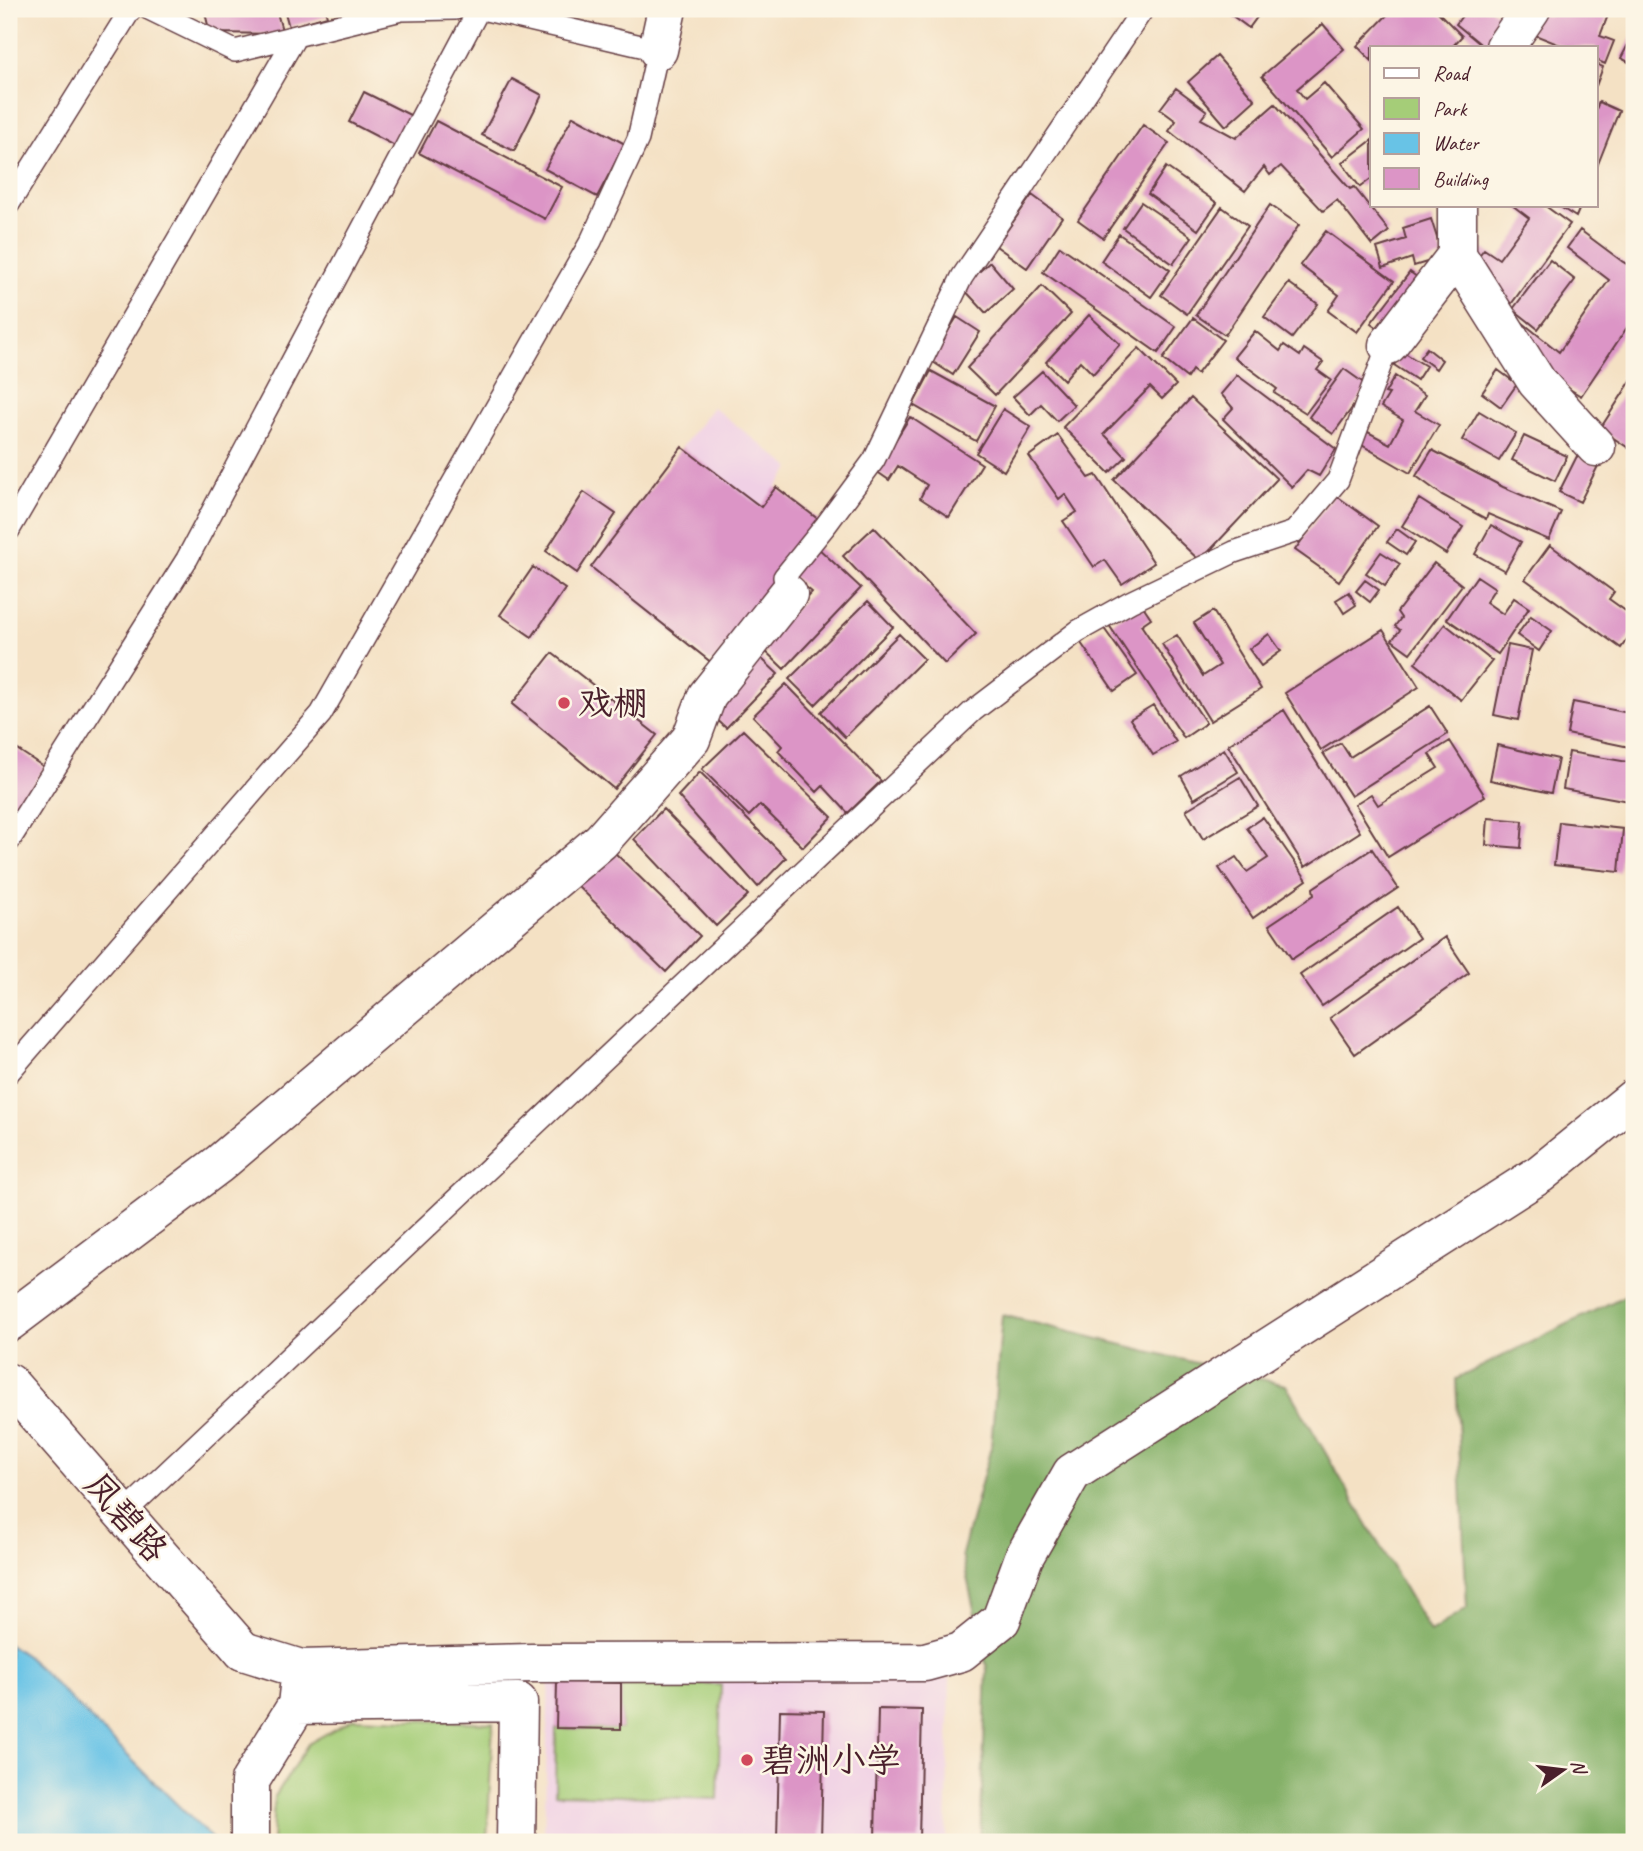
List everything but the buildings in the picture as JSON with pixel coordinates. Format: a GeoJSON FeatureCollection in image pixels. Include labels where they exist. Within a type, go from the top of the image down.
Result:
{"type":"FeatureCollection","features":[{"type":"Feature","properties":{"kind":"street"},"geometry":{"type":"LineString","coordinates":[[658,50],[667,9]]}},
{"type":"Feature","properties":{"kind":"street"},"geometry":{"type":"LineString","coordinates":[[1506,46],[1531,9]]}},
{"type":"Feature","properties":{"kind":"street"},"geometry":{"type":"LineString","coordinates":[[1457,206],[1457,255],[1537,382],[1596,447]]}},
{"type":"Feature","properties":{"kind":"street"},"geometry":{"type":"LineString","coordinates":[[1388,345],[1457,255]]}},
{"type":"Feature","properties":{"kind":"street"},"geometry":{"type":"LineString","coordinates":[[9,1322],[219,1164],[601,841],[691,739],[707,696],[788,594]]}},
{"type":"Feature","properties":{"kind":"street"},"geometry":{"type":"LineString","coordinates":[[299,1687],[532,1663],[925,1662],[961,1651],[1001,1620],[1024,1557],[1072,1472],[1540,1174],[1634,1098]]}},
{"type":"Feature","properties":{"kind":"street","name":"凤碧路"},"geometry":{"type":"LineString","coordinates":[[9,1383],[243,1651],[299,1687]]}},
{"type":"Feature","properties":{"kind":"street"},"geometry":{"type":"LineString","coordinates":[[250,1842],[250,1781],[299,1687]]}},
{"type":"Feature","properties":{"kind":"street"},"geometry":{"type":"LineString","coordinates":[[299,1687],[518,1702],[516,1842]]}},
{"type":"Feature","properties":{"kind":"lane"},"geometry":{"type":"LineString","coordinates":[[9,204],[131,9]]}},
{"type":"Feature","properties":{"kind":"lane"},"geometry":{"type":"LineString","coordinates":[[149,9],[235,51],[401,10],[455,9]]}},
{"type":"Feature","properties":{"kind":"lane"},"geometry":{"type":"LineString","coordinates":[[9,841],[187,559],[481,9],[658,50],[638,139],[591,241],[321,714],[9,1072]]}},
{"type":"Feature","properties":{"kind":"lane"},"geometry":{"type":"LineString","coordinates":[[788,594],[783,577],[826,526],[874,460],[962,277],[1141,12],[1138,9]]}},
{"type":"Feature","properties":{"kind":"lane"},"geometry":{"type":"LineString","coordinates":[[9,530],[296,36]]}},
{"type":"Feature","properties":{"kind":"lane"},"geometry":{"type":"LineString","coordinates":[[123,1514],[973,711],[1078,631],[1130,602],[1234,552],[1294,532],[1338,480],[1388,345]]}},
{"type":"Feature","properties":{"kind":"shaded area"},"geometry":{"type":"Polygon","coordinates":[[[713,407],[791,468],[761,507],[682,447],[713,407]]]}},
{"type":"Feature","properties":{"kind":"shaded area","name":"碧洲小学"},"geometry":{"type":"Polygon","coordinates":[[[549,1676],[950,1678],[946,1842],[544,1842],[549,1676]]]}},
{"type":"Feature","properties":{"kind":"green space"},"geometry":{"type":"Polygon","coordinates":[[[1634,1291],[1634,1842],[980,1842],[987,1669],[962,1554],[991,1447],[1002,1315],[1286,1385],[1430,1632],[1467,1608],[1456,1379],[1634,1291]]]}},
{"type":"Feature","properties":{"kind":"green space"},"geometry":{"type":"Polygon","coordinates":[[[621,1683],[721,1685],[718,1799],[555,1794],[556,1728],[621,1729],[621,1683]]]}},
{"type":"Feature","properties":{"kind":"green space"},"geometry":{"type":"Polygon","coordinates":[[[354,1718],[493,1723],[487,1842],[272,1842],[274,1798],[308,1744],[354,1718]]]}},
{"type":"Feature","properties":{"kind":"water"},"geometry":{"type":"Polygon","coordinates":[[[9,1644],[29,1658],[215,1842],[9,1842],[9,1644]]]}},
{"type":"Feature","properties":{"kind":"place","name":"戏棚"},"geometry":{"type":"Point","coordinates":[564,703]}},
{"type":"Feature","properties":{"kind":"place","name":"碧洲小学"},"geometry":{"type":"Point","coordinates":[747,1760]}}]}
